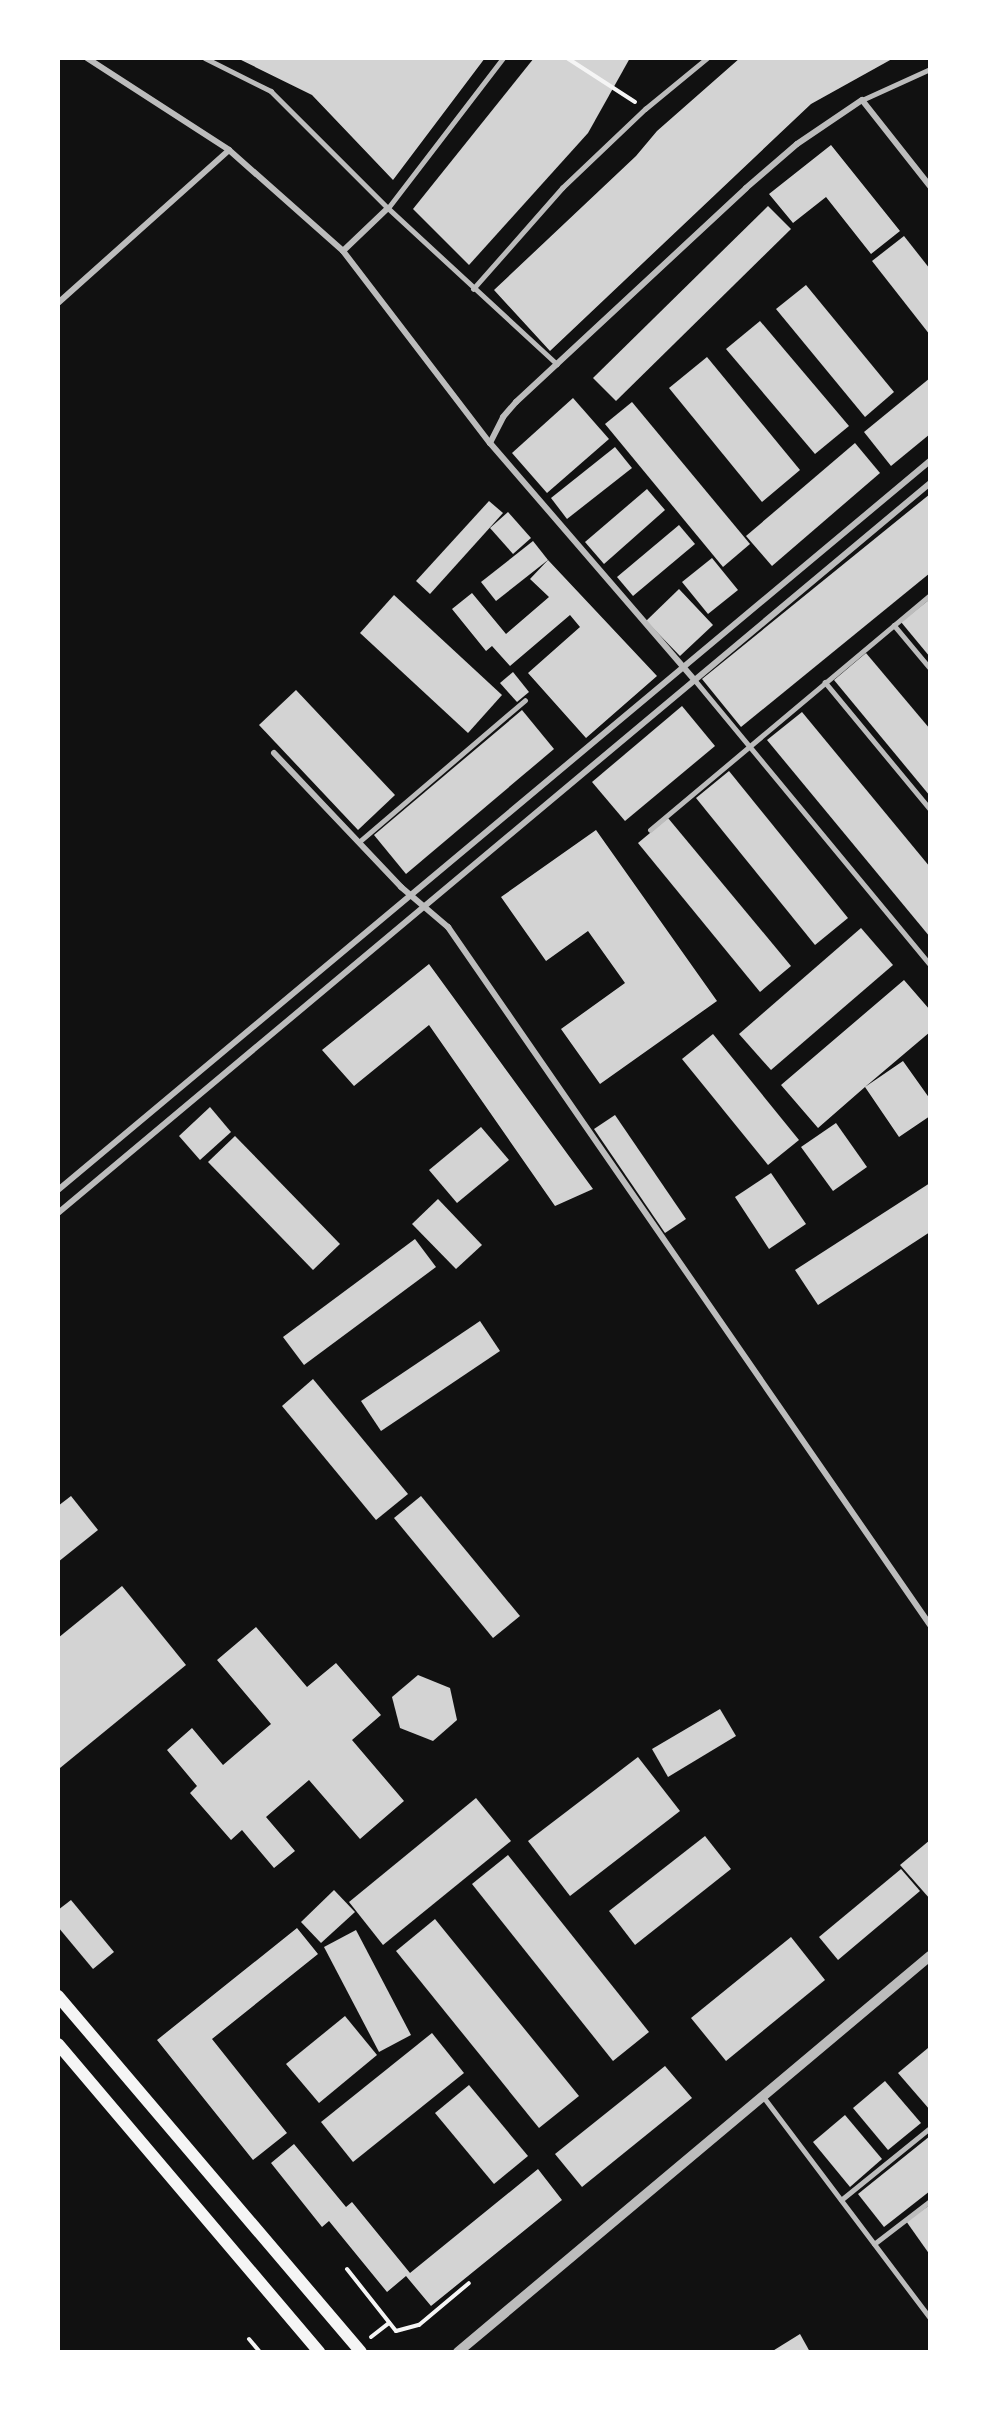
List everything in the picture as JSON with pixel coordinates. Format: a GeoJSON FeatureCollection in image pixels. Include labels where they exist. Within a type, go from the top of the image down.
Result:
{"type":"FeatureCollection","features":[{"type":"Feature","properties":{"kind":"main road"},"geometry":{"type":"LineString","coordinates":[[58,1996],[361,2352]]}},
{"type":"Feature","properties":{"kind":"main road"},"geometry":{"type":"LineString","coordinates":[[58,2044],[319,2352]]}},
{"type":"Feature","properties":{"kind":"street"},"geometry":{"type":"LineString","coordinates":[[87,58],[230,150],[343,250],[490,443],[693,678]]}},
{"type":"Feature","properties":{"kind":"street"},"geometry":{"type":"LineString","coordinates":[[490,443],[503,417],[746,188],[797,144],[861,100],[930,186]]}},
{"type":"Feature","properties":{"kind":"street"},"geometry":{"type":"LineString","coordinates":[[58,303],[230,150]]}},
{"type":"Feature","properties":{"kind":"street"},"geometry":{"type":"LineString","coordinates":[[343,250],[388,208]]}},
{"type":"Feature","properties":{"kind":"street"},"geometry":{"type":"LineString","coordinates":[[58,1190],[682,665],[930,461]]}},
{"type":"Feature","properties":{"kind":"street"},"geometry":{"type":"LineString","coordinates":[[58,1213],[693,678],[930,483]]}},
{"type":"Feature","properties":{"kind":"street"},"geometry":{"type":"LineString","coordinates":[[274,753],[409,894],[448,927],[930,1625]]}},
{"type":"Feature","properties":{"kind":"street"},"geometry":{"type":"LineString","coordinates":[[458,2352],[930,1956]]}},
{"type":"Feature","properties":{"kind":"lane"},"geometry":{"type":"LineString","coordinates":[[205,58],[271,91],[388,208],[473,289],[557,364]]}},
{"type":"Feature","properties":{"kind":"lane"},"geometry":{"type":"LineString","coordinates":[[388,208],[503,58]]}},
{"type":"Feature","properties":{"kind":"lane"},"geometry":{"type":"LineString","coordinates":[[473,289],[562,189],[645,109],[707,58]]}},
{"type":"Feature","properties":{"kind":"lane"},"geometry":{"type":"LineString","coordinates":[[861,100],[930,69]]}},
{"type":"Feature","properties":{"kind":"lane"},"geometry":{"type":"LineString","coordinates":[[650,830],[930,594]]}},
{"type":"Feature","properties":{"kind":"lane"},"geometry":{"type":"LineString","coordinates":[[894,625],[930,668]]}},
{"type":"Feature","properties":{"kind":"lane"},"geometry":{"type":"LineString","coordinates":[[693,678],[751,745],[930,964]]}},
{"type":"Feature","properties":{"kind":"lane"},"geometry":{"type":"LineString","coordinates":[[825,682],[930,809]]}},
{"type":"Feature","properties":{"kind":"lane"},"geometry":{"type":"LineString","coordinates":[[359,842],[525,700]]}},
{"type":"Feature","properties":{"kind":"lane"},"geometry":{"type":"LineString","coordinates":[[763,2096],[930,2318]]}},
{"type":"Feature","properties":{"kind":"lane"},"geometry":{"type":"LineString","coordinates":[[841,2200],[930,2128]]}},
{"type":"Feature","properties":{"kind":"lane"},"geometry":{"type":"LineString","coordinates":[[874,2244],[930,2200]]}},
{"type":"Feature","properties":{"kind":"path"},"geometry":{"type":"LineString","coordinates":[[567,58],[645,109]]}},
{"type":"Feature","properties":{"kind":"path"},"geometry":{"type":"LineString","coordinates":[[346,2269],[396,2331],[419,2325],[469,2283]]}},
{"type":"Feature","properties":{"kind":"path"},"geometry":{"type":"LineString","coordinates":[[249,2339],[260,2352]]}},
{"type":"Feature","properties":{"kind":"building"},"geometry":{"type":"Polygon","coordinates":[[[237,58],[485,58],[393,180],[312,95],[237,58]]]}},
{"type":"Feature","properties":{"kind":"building"},"geometry":{"type":"Polygon","coordinates":[[[534,58],[630,58],[588,133],[469,265],[413,209],[534,58]]]}},
{"type":"Feature","properties":{"kind":"building"},"geometry":{"type":"Polygon","coordinates":[[[740,58],[892,59],[811,104],[550,351],[494,290],[636,156],[657,131],[740,58]]]}},
{"type":"Feature","properties":{"kind":"building"},"geometry":{"type":"Polygon","coordinates":[[[831,145],[900,231],[871,254],[826,197],[793,223],[769,194],[831,145]]]}},
{"type":"Feature","properties":{"kind":"building"},"geometry":{"type":"Polygon","coordinates":[[[768,206],[791,229],[616,401],[593,378],[768,206]]]}},
{"type":"Feature","properties":{"kind":"building"},"geometry":{"type":"Polygon","coordinates":[[[904,236],[930,269],[930,335],[872,261],[904,236]]]}},
{"type":"Feature","properties":{"kind":"building"},"geometry":{"type":"Polygon","coordinates":[[[806,285],[894,392],[865,417],[776,309],[806,285]]]}},
{"type":"Feature","properties":{"kind":"building"},"geometry":{"type":"Polygon","coordinates":[[[760,321],[849,426],[815,454],[726,349],[760,321]]]}},
{"type":"Feature","properties":{"kind":"building"},"geometry":{"type":"Polygon","coordinates":[[[707,357],[800,470],[762,502],[669,388],[707,357]]]}},
{"type":"Feature","properties":{"kind":"building"},"geometry":{"type":"Polygon","coordinates":[[[930,378],[930,434],[891,466],[864,432],[930,378]]]}},
{"type":"Feature","properties":{"kind":"building"},"geometry":{"type":"Polygon","coordinates":[[[573,398],[609,439],[547,493],[512,453],[573,398]]]}},
{"type":"Feature","properties":{"kind":"building"},"geometry":{"type":"Polygon","coordinates":[[[632,402],[750,544],[723,567],[605,424],[632,402]]]}},
{"type":"Feature","properties":{"kind":"building"},"geometry":{"type":"Polygon","coordinates":[[[855,443],[880,473],[772,566],[746,536],[855,443]]]}},
{"type":"Feature","properties":{"kind":"building"},"geometry":{"type":"Polygon","coordinates":[[[615,447],[632,468],[567,519],[551,498],[615,447]]]}},
{"type":"Feature","properties":{"kind":"building"},"geometry":{"type":"Polygon","coordinates":[[[647,489],[665,510],[604,564],[585,542],[647,489]]]}},
{"type":"Feature","properties":{"kind":"building"},"geometry":{"type":"Polygon","coordinates":[[[930,494],[930,573],[741,727],[702,679],[930,494]]]}},
{"type":"Feature","properties":{"kind":"building"},"geometry":{"type":"Polygon","coordinates":[[[489,501],[503,513],[430,594],[416,581],[489,501]]]}},
{"type":"Feature","properties":{"kind":"building"},"geometry":{"type":"Polygon","coordinates":[[[508,512],[531,538],[513,554],[490,528],[508,512]]]}},
{"type":"Feature","properties":{"kind":"building"},"geometry":{"type":"Polygon","coordinates":[[[679,525],[695,544],[633,596],[617,577],[679,525]]]}},
{"type":"Feature","properties":{"kind":"building"},"geometry":{"type":"Polygon","coordinates":[[[533,541],[548,560],[496,601],[481,582],[533,541]]]}},
{"type":"Feature","properties":{"kind":"building"},"geometry":{"type":"Polygon","coordinates":[[[712,558],[738,590],[708,614],[682,582],[712,558]]]}},
{"type":"Feature","properties":{"kind":"building"},"geometry":{"type":"Polygon","coordinates":[[[548,560],[657,676],[586,738],[528,673],[580,627],[570,615],[510,666],[492,646],[486,651],[452,609],[472,593],[506,634],[549,597],[530,579],[548,560]]]}},
{"type":"Feature","properties":{"kind":"building"},"geometry":{"type":"Polygon","coordinates":[[[679,589],[713,625],[680,656],[646,621],[679,589]]]}},
{"type":"Feature","properties":{"kind":"building"},"geometry":{"type":"Polygon","coordinates":[[[394,595],[502,695],[468,733],[360,633],[394,595]]]}},
{"type":"Feature","properties":{"kind":"building"},"geometry":{"type":"Polygon","coordinates":[[[930,599],[930,657],[901,622],[930,599]]]}},
{"type":"Feature","properties":{"kind":"building"},"geometry":{"type":"Polygon","coordinates":[[[866,653],[930,729],[930,796],[834,680],[866,653]]]}},
{"type":"Feature","properties":{"kind":"building"},"geometry":{"type":"Polygon","coordinates":[[[513,672],[529,692],[517,702],[500,683],[513,672]]]}},
{"type":"Feature","properties":{"kind":"building"},"geometry":{"type":"Polygon","coordinates":[[[296,690],[395,795],[358,830],[259,725],[296,690]]]}},
{"type":"Feature","properties":{"kind":"building"},"geometry":{"type":"Polygon","coordinates":[[[682,706],[715,746],[625,821],[592,782],[682,706]]]}},
{"type":"Feature","properties":{"kind":"building"},"geometry":{"type":"Polygon","coordinates":[[[522,710],[554,749],[406,874],[374,835],[522,710]]]}},
{"type":"Feature","properties":{"kind":"building"},"geometry":{"type":"Polygon","coordinates":[[[802,712],[930,867],[930,937],[767,740],[802,712]]]}},
{"type":"Feature","properties":{"kind":"building"},"geometry":{"type":"Polygon","coordinates":[[[729,771],[848,918],[815,945],[696,798],[729,771]]]}},
{"type":"Feature","properties":{"kind":"building"},"geometry":{"type":"Polygon","coordinates":[[[668,818],[791,966],[760,992],[638,843],[668,818]]]}},
{"type":"Feature","properties":{"kind":"building"},"geometry":{"type":"Polygon","coordinates":[[[596,830],[717,1001],[600,1084],[561,1029],[625,983],[588,931],[546,961],[501,897],[596,830]]]}},
{"type":"Feature","properties":{"kind":"building"},"geometry":{"type":"Polygon","coordinates":[[[861,928],[893,965],[771,1070],[739,1034],[861,928]]]}},
{"type":"Feature","properties":{"kind":"building"},"geometry":{"type":"Polygon","coordinates":[[[429,964],[593,1189],[555,1206],[429,1025],[354,1086],[322,1050],[429,964]]]}},
{"type":"Feature","properties":{"kind":"building"},"geometry":{"type":"Polygon","coordinates":[[[904,980],[930,1010],[930,1032],[818,1128],[781,1085],[904,980]]]}},
{"type":"Feature","properties":{"kind":"building"},"geometry":{"type":"Polygon","coordinates":[[[713,1034],[799,1140],[768,1165],[682,1059],[713,1034]]]}},
{"type":"Feature","properties":{"kind":"building"},"geometry":{"type":"Polygon","coordinates":[[[903,1061],[930,1099],[930,1116],[899,1137],[865,1087],[903,1061]]]}},
{"type":"Feature","properties":{"kind":"building"},"geometry":{"type":"Polygon","coordinates":[[[210,1107],[231,1132],[200,1160],[179,1136],[210,1107]]]}},
{"type":"Feature","properties":{"kind":"building"},"geometry":{"type":"Polygon","coordinates":[[[615,1115],[686,1219],[665,1233],[594,1129],[615,1115]]]}},
{"type":"Feature","properties":{"kind":"building"},"geometry":{"type":"Polygon","coordinates":[[[836,1123],[867,1167],[833,1191],[801,1147],[836,1123]]]}},
{"type":"Feature","properties":{"kind":"building"},"geometry":{"type":"Polygon","coordinates":[[[481,1127],[509,1160],[457,1203],[429,1170],[481,1127]]]}},
{"type":"Feature","properties":{"kind":"building"},"geometry":{"type":"Polygon","coordinates":[[[235,1136],[340,1244],[313,1270],[208,1162],[235,1136]]]}},
{"type":"Feature","properties":{"kind":"building"},"geometry":{"type":"Polygon","coordinates":[[[771,1173],[806,1224],[769,1249],[735,1197],[771,1173]]]}},
{"type":"Feature","properties":{"kind":"building"},"geometry":{"type":"Polygon","coordinates":[[[930,1183],[930,1232],[818,1305],[795,1270],[930,1183]]]}},
{"type":"Feature","properties":{"kind":"building"},"geometry":{"type":"Polygon","coordinates":[[[438,1199],[482,1245],[456,1269],[412,1224],[438,1199]]]}},
{"type":"Feature","properties":{"kind":"building"},"geometry":{"type":"Polygon","coordinates":[[[415,1239],[436,1267],[304,1365],[283,1337],[415,1239]]]}},
{"type":"Feature","properties":{"kind":"building"},"geometry":{"type":"Polygon","coordinates":[[[480,1321],[500,1351],[381,1431],[361,1401],[480,1321]]]}},
{"type":"Feature","properties":{"kind":"building"},"geometry":{"type":"Polygon","coordinates":[[[313,1379],[408,1494],[376,1520],[282,1406],[313,1379]]]}},
{"type":"Feature","properties":{"kind":"building"},"geometry":{"type":"Polygon","coordinates":[[[71,1496],[98,1530],[58,1562],[58,1506],[71,1496]]]}},
{"type":"Feature","properties":{"kind":"building"},"geometry":{"type":"Polygon","coordinates":[[[421,1496],[520,1616],[493,1638],[394,1518],[421,1496]]]}},
{"type":"Feature","properties":{"kind":"building"},"geometry":{"type":"Polygon","coordinates":[[[122,1586],[186,1665],[60,1768],[58,1638],[122,1586]]]}},
{"type":"Feature","properties":{"kind":"building"},"geometry":{"type":"Polygon","coordinates":[[[256,1627],[307,1687],[336,1663],[381,1715],[352,1740],[404,1801],[360,1839],[309,1780],[266,1817],[295,1851],[274,1868],[242,1830],[231,1840],[190,1793],[197,1786],[167,1750],[192,1728],[223,1765],[271,1724],[217,1660],[256,1627]]]}},
{"type":"Feature","properties":{"kind":"building"},"geometry":{"type":"Polygon","coordinates":[[[418,1675],[450,1688],[457,1720],[433,1741],[400,1728],[392,1697],[418,1675]]]}},
{"type":"Feature","properties":{"kind":"building"},"geometry":{"type":"Polygon","coordinates":[[[720,1709],[736,1736],[668,1777],[652,1749],[720,1709]]]}},
{"type":"Feature","properties":{"kind":"building"},"geometry":{"type":"Polygon","coordinates":[[[638,1757],[680,1811],[570,1896],[528,1841],[638,1757]]]}},
{"type":"Feature","properties":{"kind":"building"},"geometry":{"type":"Polygon","coordinates":[[[476,1798],[511,1841],[383,1945],[349,1902],[476,1798]]]}},
{"type":"Feature","properties":{"kind":"building"},"geometry":{"type":"Polygon","coordinates":[[[705,1836],[731,1869],[635,1945],[609,1911],[705,1836]]]}},
{"type":"Feature","properties":{"kind":"building"},"geometry":{"type":"Polygon","coordinates":[[[930,1840],[930,1899],[900,1865],[930,1840]]]}},
{"type":"Feature","properties":{"kind":"building"},"geometry":{"type":"Polygon","coordinates":[[[508,1855],[649,2032],[613,2061],[472,1884],[508,1855]]]}},
{"type":"Feature","properties":{"kind":"building"},"geometry":{"type":"Polygon","coordinates":[[[901,1869],[920,1891],[838,1960],[819,1937],[901,1869]]]}},
{"type":"Feature","properties":{"kind":"building"},"geometry":{"type":"Polygon","coordinates":[[[334,1890],[355,1912],[321,1943],[301,1922],[334,1890]]]}},
{"type":"Feature","properties":{"kind":"building"},"geometry":{"type":"Polygon","coordinates":[[[71,1900],[114,1952],[93,1969],[58,1927],[58,1910],[71,1900]]]}},
{"type":"Feature","properties":{"kind":"building"},"geometry":{"type":"Polygon","coordinates":[[[435,1919],[579,2096],[539,2128],[396,1951],[435,1919]]]}},
{"type":"Feature","properties":{"kind":"building"},"geometry":{"type":"Polygon","coordinates":[[[297,1928],[318,1954],[212,2039],[287,2133],[253,2160],[157,2040],[297,1928]]]}},
{"type":"Feature","properties":{"kind":"building"},"geometry":{"type":"Polygon","coordinates":[[[356,1930],[411,2035],[379,2052],[324,1947],[356,1930]]]}},
{"type":"Feature","properties":{"kind":"building"},"geometry":{"type":"Polygon","coordinates":[[[791,1937],[825,1980],[726,2061],[691,2018],[791,1937]]]}},
{"type":"Feature","properties":{"kind":"building"},"geometry":{"type":"Polygon","coordinates":[[[345,2016],[377,2055],[319,2103],[286,2064],[345,2016]]]}},
{"type":"Feature","properties":{"kind":"building"},"geometry":{"type":"Polygon","coordinates":[[[432,2033],[464,2073],[353,2162],[321,2122],[432,2033]]]}},
{"type":"Feature","properties":{"kind":"building"},"geometry":{"type":"Polygon","coordinates":[[[928,2048],[930,2049],[930,2110],[898,2073],[928,2048]]]}},
{"type":"Feature","properties":{"kind":"building"},"geometry":{"type":"Polygon","coordinates":[[[665,2066],[692,2098],[582,2187],[555,2154],[665,2066]]]}},
{"type":"Feature","properties":{"kind":"building"},"geometry":{"type":"Polygon","coordinates":[[[885,2081],[921,2123],[888,2150],[853,2108],[885,2081]]]}},
{"type":"Feature","properties":{"kind":"building"},"geometry":{"type":"Polygon","coordinates":[[[469,2085],[528,2156],[494,2184],[435,2113],[469,2085]]]}},
{"type":"Feature","properties":{"kind":"building"},"geometry":{"type":"Polygon","coordinates":[[[845,2115],[882,2159],[850,2187],[813,2142],[845,2115]]]}},
{"type":"Feature","properties":{"kind":"building"},"geometry":{"type":"Polygon","coordinates":[[[930,2136],[930,2191],[884,2227],[858,2194],[930,2136]]]}},
{"type":"Feature","properties":{"kind":"building"},"geometry":{"type":"Polygon","coordinates":[[[294,2144],[346,2207],[352,2202],[410,2273],[538,2169],[562,2200],[431,2306],[406,2276],[387,2292],[329,2221],[322,2227],[271,2163],[294,2144]]]}},
{"type":"Feature","properties":{"kind":"building"},"geometry":{"type":"Polygon","coordinates":[[[930,2205],[930,2255],[906,2221],[930,2205]]]}},
{"type":"Feature","properties":{"kind":"building"},"geometry":{"type":"Polygon","coordinates":[[[800,2334],[810,2352],[771,2352],[800,2334]]]}}]}
